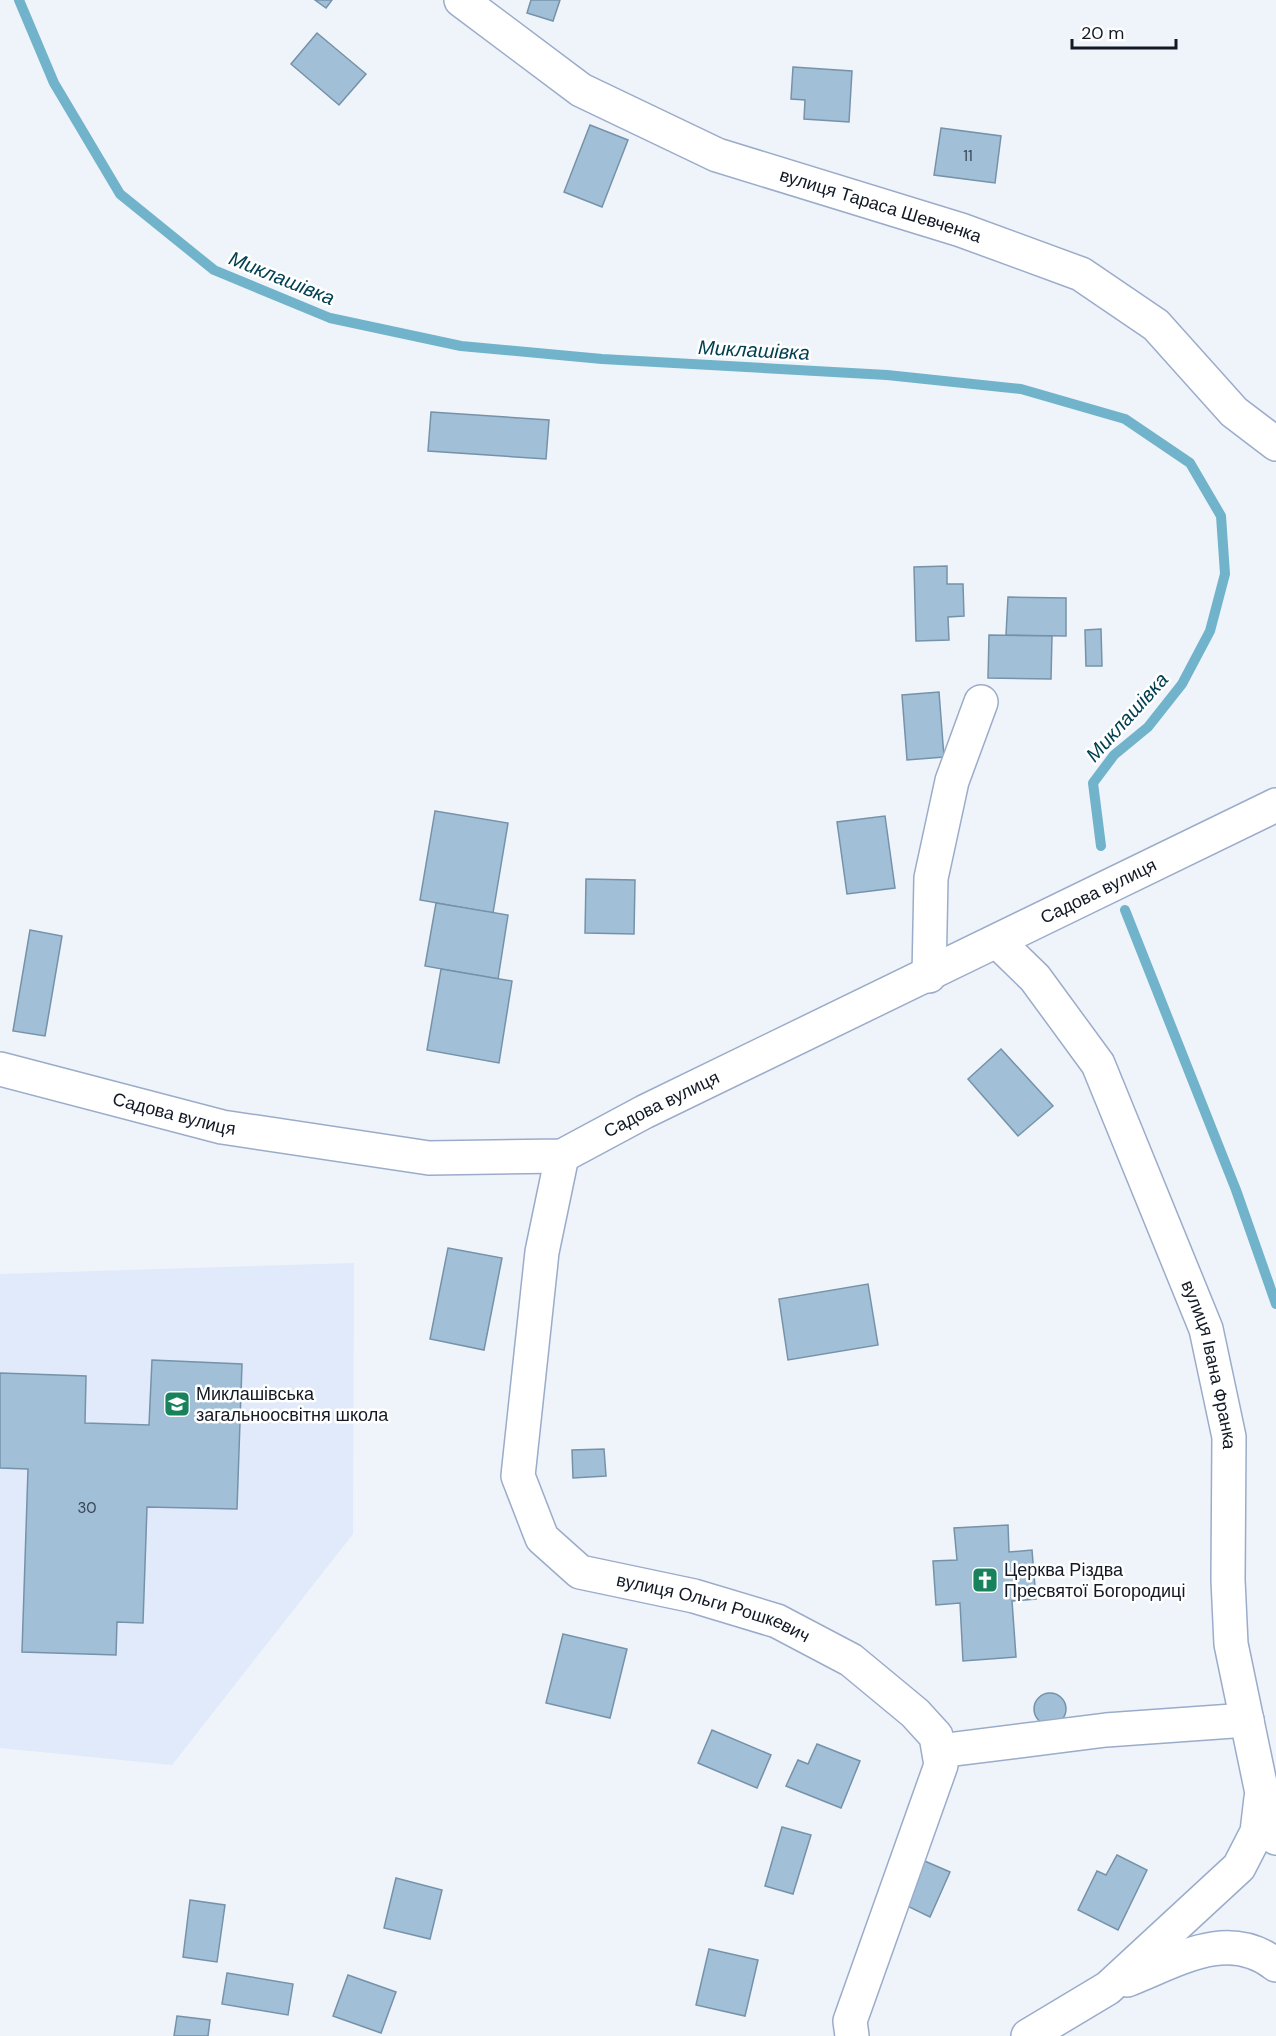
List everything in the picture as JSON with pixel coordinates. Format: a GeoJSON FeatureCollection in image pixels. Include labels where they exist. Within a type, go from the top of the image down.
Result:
{"type":"FeatureCollection","features":[{"type":"Feature","properties":{"kind":"street","name":"вулиця Тараса Шевченка"},"geometry":{"type":"LineString","coordinates":[[461,0],[581,90],[717,155],[961,230],[1081,274],[1156,325],[1234,412],[1276,444]]}},
{"type":"Feature","properties":{"kind":"street"},"geometry":{"type":"LineString","coordinates":[[928,976],[931,878],[952,781],[981,702]]}},
{"type":"Feature","properties":{"kind":"street","name":"Садова вулиця"},"geometry":{"type":"LineString","coordinates":[[0,1070],[233,1129],[429,1158],[562,1156],[644,1112],[1276,805]]}},
{"type":"Feature","properties":{"kind":"street","name":"вулиця Івана Франка"},"geometry":{"type":"LineString","coordinates":[[998,942],[1035,978],[1098,1064],[1206,1329],[1229,1437],[1231,1644],[1262,1793],[1276,1838]]}},
{"type":"Feature","properties":{"kind":"street","name":"вулиця Ольги Рошкевич"},"geometry":{"type":"LineString","coordinates":[[562,1156],[542,1252],[518,1476],[542,1538],[580,1572],[694,1596],[777,1621],[851,1660],[915,1713],[936,1736],[939,1751]]}},
{"type":"Feature","properties":{"kind":"street"},"geometry":{"type":"LineString","coordinates":[[852,2036],[850,2021],[941,1765],[939,1751],[1106,1730],[1246,1720]]}},
{"type":"Feature","properties":{"kind":"street"},"geometry":{"type":"LineString","coordinates":[[1108,1988],[1239,1868],[1257,1832],[1262,1793]]}},
{"type":"Feature","properties":{"kind":"street"},"geometry":{"type":"LineString","coordinates":[[1028,2036],[1108,1988],[1203,1950],[1234,1946],[1260,1952],[1276,1965]]}},
{"type":"Feature","properties":{"kind":"shaded area","name":"Миклашівська загальноосвітня школа"},"geometry":{"type":"Polygon","coordinates":[[[354,1263],[353,1534],[172,1765],[0,1748],[0,1274],[354,1263]]]}},
{"type":"Feature","properties":{"kind":"building"},"geometry":{"type":"Polygon","coordinates":[[[315,0],[332,0],[326,8],[315,0]]]}},
{"type":"Feature","properties":{"kind":"building"},"geometry":{"type":"Polygon","coordinates":[[[531,0],[560,0],[553,21],[527,13],[531,0]]]}},
{"type":"Feature","properties":{"kind":"building"},"geometry":{"type":"Polygon","coordinates":[[[317,33],[366,74],[339,105],[291,64],[317,33]]]}},
{"type":"Feature","properties":{"kind":"building"},"geometry":{"type":"Polygon","coordinates":[[[793,67],[852,71],[849,122],[804,119],[805,100],[791,99],[793,67]]]}},
{"type":"Feature","properties":{"kind":"building"},"geometry":{"type":"Polygon","coordinates":[[[590,125],[628,140],[602,207],[564,192],[590,125]]]}},
{"type":"Feature","properties":{"kind":"building"},"geometry":{"type":"Polygon","coordinates":[[[941,128],[1001,136],[995,183],[934,175],[941,128]]]}},
{"type":"Feature","properties":{"kind":"building"},"geometry":{"type":"Polygon","coordinates":[[[431,412],[549,420],[546,459],[428,451],[431,412]]]}},
{"type":"Feature","properties":{"kind":"building"},"geometry":{"type":"Polygon","coordinates":[[[947,566],[947,584],[963,584],[964,616],[948,617],[949,640],[916,641],[914,567],[947,566]]]}},
{"type":"Feature","properties":{"kind":"building"},"geometry":{"type":"Polygon","coordinates":[[[1008,597],[1066,598],[1066,636],[1006,635],[1008,597]]]}},
{"type":"Feature","properties":{"kind":"building"},"geometry":{"type":"Polygon","coordinates":[[[1101,629],[1102,666],[1086,666],[1085,630],[1101,629]]]}},
{"type":"Feature","properties":{"kind":"building"},"geometry":{"type":"Polygon","coordinates":[[[989,635],[1052,636],[1051,679],[988,678],[989,635]]]}},
{"type":"Feature","properties":{"kind":"building"},"geometry":{"type":"Polygon","coordinates":[[[939,692],[944,757],[907,760],[902,695],[939,692]]]}},
{"type":"Feature","properties":{"kind":"building"},"geometry":{"type":"Polygon","coordinates":[[[435,811],[508,823],[493,913],[420,900],[435,811]]]}},
{"type":"Feature","properties":{"kind":"building"},"geometry":{"type":"Polygon","coordinates":[[[885,816],[895,888],[847,894],[837,822],[885,816]]]}},
{"type":"Feature","properties":{"kind":"building"},"geometry":{"type":"Polygon","coordinates":[[[586,879],[635,880],[634,934],[585,933],[586,879]]]}},
{"type":"Feature","properties":{"kind":"building"},"geometry":{"type":"Polygon","coordinates":[[[436,903],[508,915],[498,979],[425,966],[436,903]]]}},
{"type":"Feature","properties":{"kind":"building"},"geometry":{"type":"Polygon","coordinates":[[[30,930],[62,936],[45,1036],[13,1031],[30,930]]]}},
{"type":"Feature","properties":{"kind":"building"},"geometry":{"type":"Polygon","coordinates":[[[441,969],[512,981],[499,1063],[427,1050],[441,969]]]}},
{"type":"Feature","properties":{"kind":"building"},"geometry":{"type":"Polygon","coordinates":[[[1001,1049],[1053,1106],[1018,1136],[968,1079],[1001,1049]]]}},
{"type":"Feature","properties":{"kind":"building"},"geometry":{"type":"Polygon","coordinates":[[[448,1248],[502,1258],[484,1350],[430,1339],[448,1248]]]}},
{"type":"Feature","properties":{"kind":"building"},"geometry":{"type":"Polygon","coordinates":[[[868,1284],[878,1345],[788,1360],[779,1299],[868,1284]]]}},
{"type":"Feature","properties":{"kind":"building"},"geometry":{"type":"Polygon","coordinates":[[[152,1360],[242,1364],[237,1509],[147,1507],[143,1623],[117,1622],[116,1655],[22,1652],[28,1469],[0,1468],[0,1373],[86,1376],[85,1423],[149,1425],[152,1360]]]}},
{"type":"Feature","properties":{"kind":"building"},"geometry":{"type":"Polygon","coordinates":[[[604,1449],[606,1476],[573,1478],[572,1450],[604,1449]]]}},
{"type":"Feature","properties":{"kind":"building","name":"Церква Різдва Пресвятої Богородиці"},"geometry":{"type":"Polygon","coordinates":[[[1008,1525],[1009,1552],[1032,1550],[1036,1599],[1012,1601],[1016,1657],[963,1661],[960,1603],[936,1605],[933,1561],[957,1560],[954,1528],[1008,1525]]]}},
{"type":"Feature","properties":{"kind":"building"},"geometry":{"type":"Polygon","coordinates":[[[563,1634],[627,1649],[610,1718],[546,1703],[563,1634]]]}},
{"type":"Feature","properties":{"kind":"building"},"geometry":{"type":"Polygon","coordinates":[[[1050,1693],[1061,1698],[1066,1709],[1061,1720],[1050,1725],[1039,1720],[1034,1709],[1039,1698],[1050,1693]]]}},
{"type":"Feature","properties":{"kind":"building"},"geometry":{"type":"Polygon","coordinates":[[[712,1730],[771,1755],[757,1788],[698,1763],[712,1730]]]}},
{"type":"Feature","properties":{"kind":"building"},"geometry":{"type":"Polygon","coordinates":[[[817,1744],[860,1761],[841,1808],[786,1786],[798,1760],[808,1764],[817,1744]]]}},
{"type":"Feature","properties":{"kind":"building"},"geometry":{"type":"Polygon","coordinates":[[[782,1827],[811,1835],[793,1894],[765,1886],[782,1827]]]}},
{"type":"Feature","properties":{"kind":"building"},"geometry":{"type":"Polygon","coordinates":[[[1117,1855],[1147,1870],[1118,1930],[1078,1910],[1097,1871],[1106,1875],[1117,1855]]]}},
{"type":"Feature","properties":{"kind":"building"},"geometry":{"type":"Polygon","coordinates":[[[920,1859],[950,1872],[930,1917],[901,1903],[920,1859]]]}},
{"type":"Feature","properties":{"kind":"building"},"geometry":{"type":"Polygon","coordinates":[[[396,1878],[442,1890],[430,1939],[384,1928],[396,1878]]]}},
{"type":"Feature","properties":{"kind":"building"},"geometry":{"type":"Polygon","coordinates":[[[190,1900],[225,1905],[217,1962],[183,1957],[190,1900]]]}},
{"type":"Feature","properties":{"kind":"building"},"geometry":{"type":"Polygon","coordinates":[[[709,1949],[758,1960],[745,2016],[696,2005],[709,1949]]]}},
{"type":"Feature","properties":{"kind":"building"},"geometry":{"type":"Polygon","coordinates":[[[227,1973],[293,1984],[288,2015],[222,2004],[227,1973]]]}},
{"type":"Feature","properties":{"kind":"building"},"geometry":{"type":"Polygon","coordinates":[[[348,1975],[396,1992],[381,2033],[333,2016],[348,1975]]]}},
{"type":"Feature","properties":{"kind":"building"},"geometry":{"type":"Polygon","coordinates":[[[177,2016],[210,2020],[208,2036],[174,2036],[177,2016]]]}},
{"type":"Feature","properties":{"kind":"waterway","name":"Миклашівка"},"geometry":{"type":"LineString","coordinates":[[19,0],[54,83],[120,194],[214,270],[330,318],[461,346],[602,359],[887,375],[1021,389],[1125,419],[1190,463],[1221,516],[1225,574],[1210,631],[1182,684],[1148,727],[1114,755],[1093,783],[1101,846]]}},
{"type":"Feature","properties":{"kind":"waterway","name":"Миклашівка"},"geometry":{"type":"LineString","coordinates":[[1125,910],[1236,1190],[1276,1304]]}},
{"type":"Feature","properties":{"kind":"place","name":"Миклашівська загальноосвітня школа"},"geometry":{"type":"Point","coordinates":[177,1404]}},
{"type":"Feature","properties":{"kind":"place","name":"Церква Різдва Пресвятої Богородиці"},"geometry":{"type":"Point","coordinates":[985,1580]}}]}
